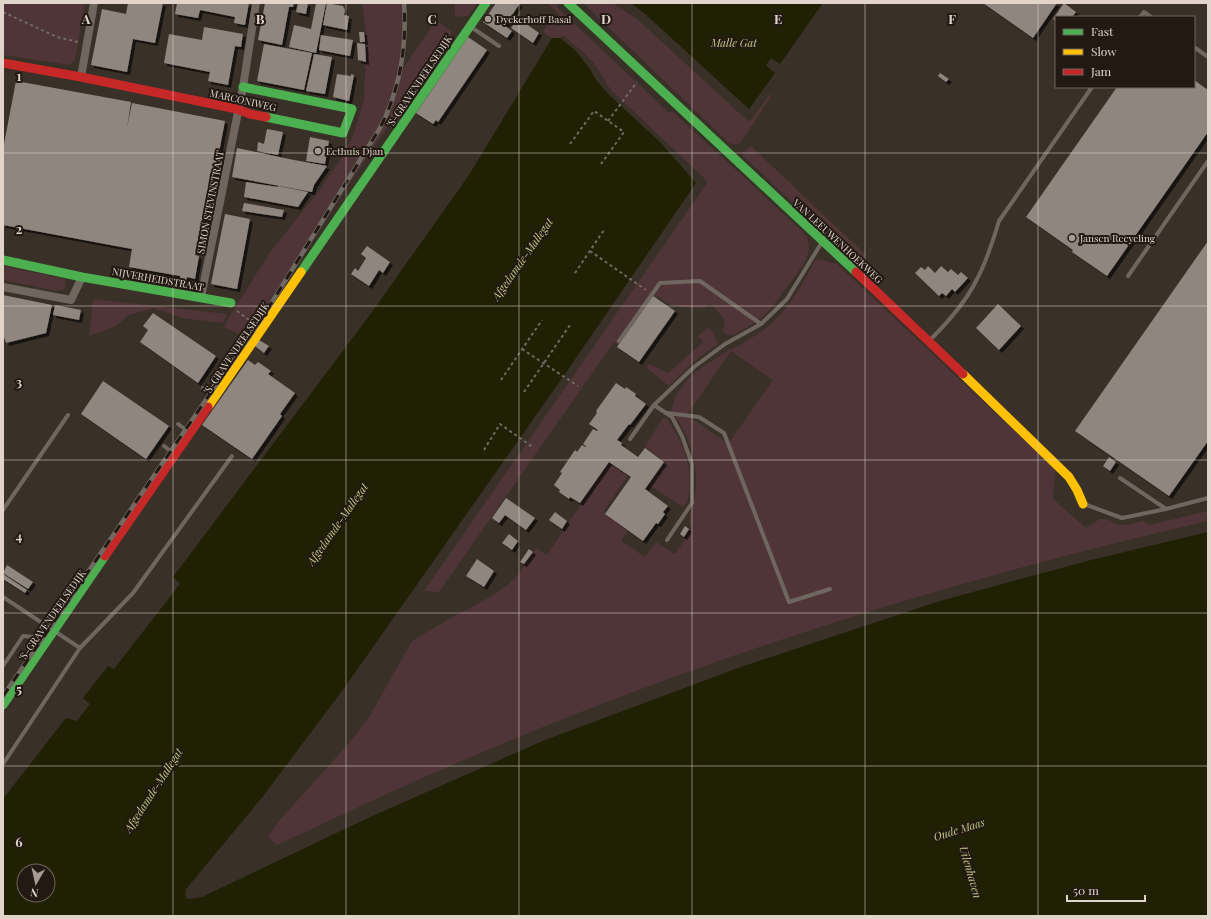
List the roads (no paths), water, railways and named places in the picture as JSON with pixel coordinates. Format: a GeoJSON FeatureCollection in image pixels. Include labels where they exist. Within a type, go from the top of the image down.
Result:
{"type":"FeatureCollection","features":[{"type":"Feature","properties":{"kind":"street"},"geometry":{"type":"LineString","coordinates":[[81,77],[94,3]]}},
{"type":"Feature","properties":{"kind":"street","name":"SIMON STEVINSTRAAT"},"geometry":{"type":"LineString","coordinates":[[201,297],[242,87],[256,3]]}},
{"type":"Feature","properties":{"kind":"street","name":"'S-GRAVENDEELSEDIJK"},"geometry":{"type":"LineString","coordinates":[[3,705],[486,3]]}},
{"type":"Feature","properties":{"kind":"street","name":"VAN LEEUWENHOEKWEG"},"geometry":{"type":"LineString","coordinates":[[568,3],[929,341],[1069,478],[1077,490],[1083,504]]}},
{"type":"Feature","properties":{"kind":"street","name":"MARCONIWEG"},"geometry":{"type":"LineString","coordinates":[[3,62],[237,109],[250,114],[343,133],[352,109],[242,87]]}},
{"type":"Feature","properties":{"kind":"street","name":"NIJVERHEIDSTRAAT"},"geometry":{"type":"LineString","coordinates":[[3,260],[82,277],[231,303]]}},
{"type":"Feature","properties":{"kind":"street"},"geometry":{"type":"LineString","coordinates":[[3,287],[71,300],[82,277]]}},
{"type":"Feature","properties":{"kind":"lane"},"geometry":{"type":"LineString","coordinates":[[1141,16],[1144,12],[1150,16]]}},
{"type":"Feature","properties":{"kind":"lane"},"geometry":{"type":"LineString","coordinates":[[470,26],[499,46]]}},
{"type":"Feature","properties":{"kind":"lane"},"geometry":{"type":"LineString","coordinates":[[1195,48],[1208,57]]}},
{"type":"Feature","properties":{"kind":"lane"},"geometry":{"type":"LineString","coordinates":[[929,341],[950,320],[976,281],[999,221],[1091,88]]}},
{"type":"Feature","properties":{"kind":"lane"},"geometry":{"type":"LineString","coordinates":[[1128,276],[1208,161]]}},
{"type":"Feature","properties":{"kind":"lane"},"geometry":{"type":"LineString","coordinates":[[630,439],[654,405],[694,367],[725,344],[761,324],[787,299],[822,241]]}},
{"type":"Feature","properties":{"kind":"lane"},"geometry":{"type":"LineString","coordinates":[[619,341],[660,283],[700,281],[761,324]]}},
{"type":"Feature","properties":{"kind":"lane"},"geometry":{"type":"LineString","coordinates":[[203,388],[216,397]]}},
{"type":"Feature","properties":{"kind":"lane"},"geometry":{"type":"LineString","coordinates":[[654,405],[672,417],[682,436],[692,464],[692,503],[667,540]]}},
{"type":"Feature","properties":{"kind":"lane"},"geometry":{"type":"LineString","coordinates":[[665,413],[699,417],[724,432],[789,602],[830,590]]}},
{"type":"Feature","properties":{"kind":"lane"},"geometry":{"type":"LineString","coordinates":[[3,510],[68,415]]}},
{"type":"Feature","properties":{"kind":"lane"},"geometry":{"type":"LineString","coordinates":[[178,424],[191,433]]}},
{"type":"Feature","properties":{"kind":"lane"},"geometry":{"type":"LineString","coordinates":[[164,446],[176,455]]}},
{"type":"Feature","properties":{"kind":"lane"},"geometry":{"type":"LineString","coordinates":[[3,764],[80,648],[133,594],[232,456]]}},
{"type":"Feature","properties":{"kind":"lane"},"geometry":{"type":"LineString","coordinates":[[1120,478],[1166,509]]}},
{"type":"Feature","properties":{"kind":"lane"},"geometry":{"type":"LineString","coordinates":[[1083,504],[1122,518],[1166,509],[1208,498]]}},
{"type":"Feature","properties":{"kind":"lane"},"geometry":{"type":"LineString","coordinates":[[3,598],[80,648]]}},
{"type":"Feature","properties":{"kind":"lane"},"geometry":{"type":"LineString","coordinates":[[3,666],[23,636],[34,637],[45,644]]}},
{"type":"Feature","properties":{"kind":"water","name":"Malle Gat"},"geometry":{"type":"Polygon","coordinates":[[[631,3],[823,3],[780,64],[771,58],[766,65],[775,73],[749,109],[644,13],[631,3]]]}},
{"type":"Feature","properties":{"kind":"water"},"geometry":{"type":"Polygon","coordinates":[[[552,38],[560,38],[575,50],[590,69],[596,80],[609,95],[660,142],[696,183],[565,374],[342,691],[264,795],[186,889],[186,898],[190,899],[202,897],[370,817],[545,740],[741,667],[940,601],[1091,560],[1208,532],[1208,916],[3,916],[3,799],[66,718],[77,721],[90,704],[83,698],[108,666],[114,669],[180,584],[173,577],[372,312],[469,175],[552,38]]]}},
{"type":"Feature","properties":{"kind":"railway"},"geometry":{"type":"LineString","coordinates":[[3,696],[264,315],[380,128],[393,98],[401,67],[405,19],[404,3]]}},
{"type":"Feature","properties":{"kind":"place","name":"Dyckerhoff Basal"},"geometry":{"type":"Point","coordinates":[488,19]}},
{"type":"Feature","properties":{"kind":"place","name":"Eethuis Djan"},"geometry":{"type":"Point","coordinates":[318,151]}},
{"type":"Feature","properties":{"kind":"place","name":"Jansen Recycling"},"geometry":{"type":"Point","coordinates":[1072,238]}},
{"type":"Feature","properties":{"kind":"water label","name":"Afgedamde-Mallegat"},"geometry":{"type":"Point","coordinates":[522,259]}},
{"type":"Feature","properties":{"kind":"water label","name":"Afgedamde-Mallegat"},"geometry":{"type":"Point","coordinates":[337,524]}},
{"type":"Feature","properties":{"kind":"water label","name":"Afgedamde-Mallegat"},"geometry":{"type":"Point","coordinates":[153,790]}},
{"type":"Feature","properties":{"kind":"water label","name":"Oude Maas"},"geometry":{"type":"Point","coordinates":[959,829]}},
{"type":"Feature","properties":{"kind":"water label","name":"Uilenhaven"},"geometry":{"type":"Point","coordinates":[971,872]}}]}
